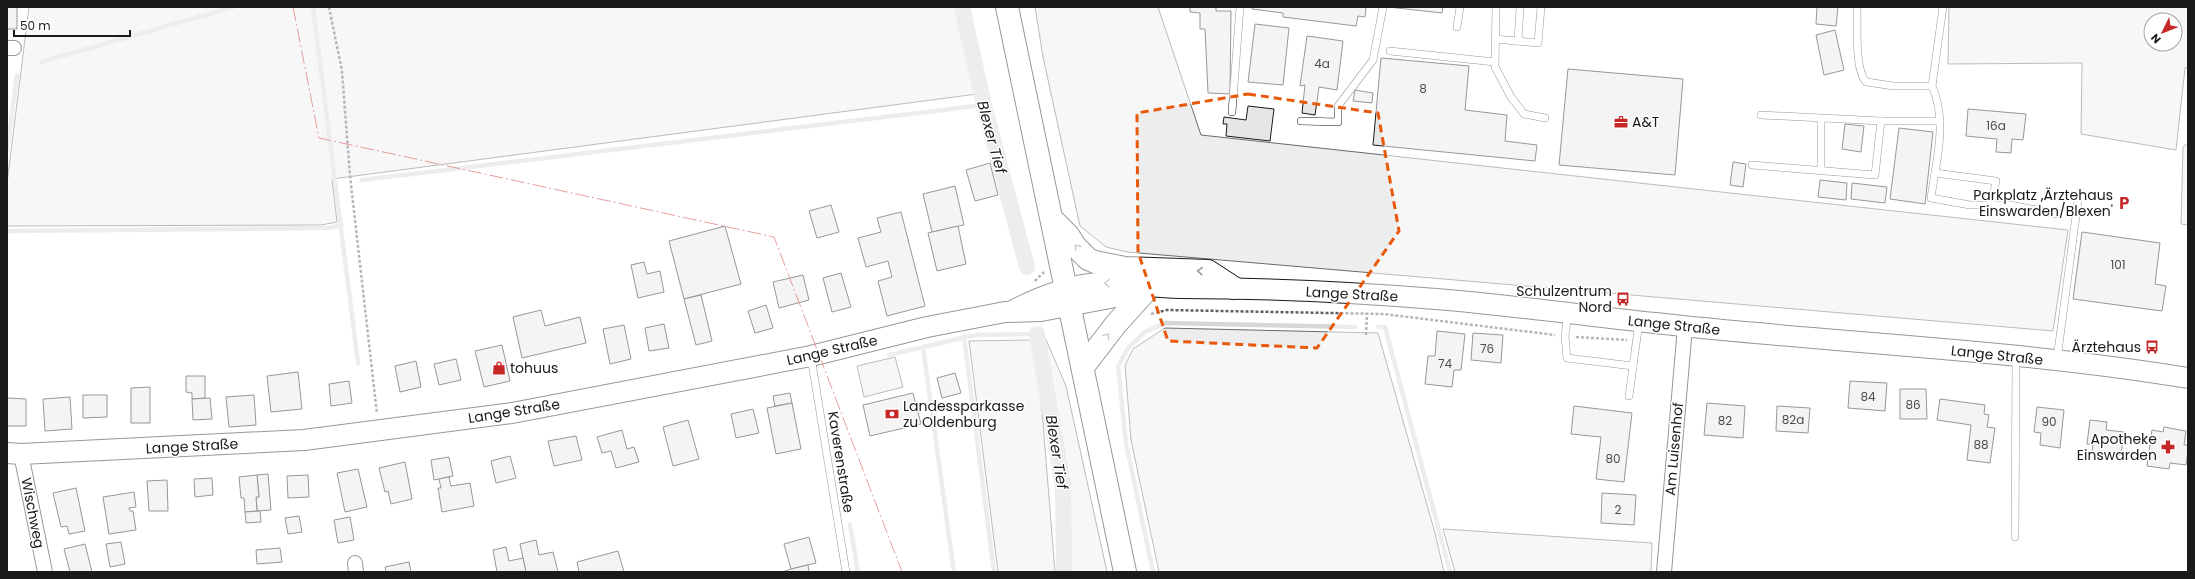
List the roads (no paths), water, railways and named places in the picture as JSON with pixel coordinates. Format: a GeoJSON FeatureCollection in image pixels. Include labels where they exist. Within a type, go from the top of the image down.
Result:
{"type":"FeatureCollection","features":[{"type":"Feature","properties":{"kind":"main road"},"geometry":{"type":"LineString","coordinates":[[1007,7],[1053,220],[1125,572]]}},
{"type":"Feature","properties":{"kind":"main road"},"geometry":{"type":"LineString","coordinates":[[1053,220],[1079,250],[1088,259],[1095,262],[1125,268],[1208,271],[1234,288]]}},
{"type":"Feature","properties":{"kind":"main road"},"geometry":{"type":"LineString","coordinates":[[1083,367],[1116,324],[1152,290]]}},
{"type":"Feature","properties":{"kind":"street","name":"Lange Straße"},"geometry":{"type":"LineString","coordinates":[[14,454],[304,440],[512,413],[810,356],[927,327],[1012,311],[1041,311],[1068,298],[1152,290],[1234,288],[1436,299],[1568,313],[1638,331],[1684,326],[2016,356],[2144,371],[2188,378]]}},
{"type":"Feature","properties":{"kind":"street","name":"Am Luisenhof"},"geometry":{"type":"LineString","coordinates":[[1664,572],[1684,326]]}},
{"type":"Feature","properties":{"kind":"street","name":"Wischweg"},"geometry":{"type":"LineString","coordinates":[[14,454],[44,572]]}},
{"type":"Feature","properties":{"kind":"lane"},"geometry":{"type":"LineString","coordinates":[[1232,112],[1240,7]]}},
{"type":"Feature","properties":{"kind":"lane"},"geometry":{"type":"LineString","coordinates":[[1302,121],[1338,122],[1338,106],[1373,60],[1383,7]]}},
{"type":"Feature","properties":{"kind":"lane"},"geometry":{"type":"LineString","coordinates":[[1457,27],[1460,7]]}},
{"type":"Feature","properties":{"kind":"lane"},"geometry":{"type":"LineString","coordinates":[[1496,7],[1495,67],[1510,97],[1524,114],[1545,118]]}},
{"type":"Feature","properties":{"kind":"lane"},"geometry":{"type":"LineString","coordinates":[[1518,41],[1520,7]]}},
{"type":"Feature","properties":{"kind":"lane"},"geometry":{"type":"LineString","coordinates":[[1495,39],[1538,43],[1541,7]]}},
{"type":"Feature","properties":{"kind":"lane"},"geometry":{"type":"LineString","coordinates":[[1857,7],[1859,55],[1862,77],[1866,82],[1894,86],[1932,86]]}},
{"type":"Feature","properties":{"kind":"lane"},"geometry":{"type":"LineString","coordinates":[[1943,7],[1932,86],[1937,98],[1940,122],[1931,198],[1970,205],[2010,205],[2058,214]]}},
{"type":"Feature","properties":{"kind":"lane"},"geometry":{"type":"LineString","coordinates":[[1390,51],[1495,62]]}},
{"type":"Feature","properties":{"kind":"lane"},"geometry":{"type":"LineString","coordinates":[[1761,115],[1821,119],[1940,122]]}},
{"type":"Feature","properties":{"kind":"lane"},"geometry":{"type":"LineString","coordinates":[[1820,170],[1821,119]]}},
{"type":"Feature","properties":{"kind":"lane"},"geometry":{"type":"LineString","coordinates":[[1752,165],[1875,175],[1881,121]]}},
{"type":"Feature","properties":{"kind":"lane"},"geometry":{"type":"LineString","coordinates":[[1935,173],[1996,181],[1991,206]]}},
{"type":"Feature","properties":{"kind":"lane"},"geometry":{"type":"LineString","coordinates":[[2057,361],[2078,202]]}},
{"type":"Feature","properties":{"kind":"lane"},"geometry":{"type":"LineString","coordinates":[[1568,313],[1565,336],[1567,358],[1633,366]]}},
{"type":"Feature","properties":{"kind":"lane"},"geometry":{"type":"LineString","coordinates":[[1629,396],[1638,331]]}},
{"type":"Feature","properties":{"kind":"lane","name":"Kaverenstraße"},"geometry":{"type":"LineString","coordinates":[[810,356],[846,572]]}},
{"type":"Feature","properties":{"kind":"lane"},"geometry":{"type":"LineString","coordinates":[[2015,537],[2016,356]]}},
{"type":"Feature","properties":{"kind":"waterway"},"geometry":{"type":"LineString","coordinates":[[41,62],[233,7]]}},
{"type":"Feature","properties":{"kind":"waterway"},"geometry":{"type":"LineString","coordinates":[[313,7],[358,363]]}},
{"type":"Feature","properties":{"kind":"waterway","name":"Blexer Tief"},"geometry":{"type":"LineString","coordinates":[[962,7],[984,105],[1027,267]]}},
{"type":"Feature","properties":{"kind":"waterway"},"geometry":{"type":"LineString","coordinates":[[7,150],[17,75]]}},
{"type":"Feature","properties":{"kind":"waterway"},"geometry":{"type":"LineString","coordinates":[[362,180],[984,105]]}},
{"type":"Feature","properties":{"kind":"waterway"},"geometry":{"type":"LineString","coordinates":[[7,231],[328,228],[342,225]]}},
{"type":"Feature","properties":{"kind":"waterway"},"geometry":{"type":"LineString","coordinates":[[1153,572],[1126,443],[1118,366],[1129,347],[1145,332],[1165,323],[1355,327]]}},
{"type":"Feature","properties":{"kind":"waterway"},"geometry":{"type":"LineString","coordinates":[[1378,327],[1385,327],[1450,572]]}},
{"type":"Feature","properties":{"kind":"waterway"},"geometry":{"type":"LineString","coordinates":[[889,355],[975,335],[1037,334]]}},
{"type":"Feature","properties":{"kind":"waterway","name":"Blexer Tief"},"geometry":{"type":"LineString","coordinates":[[1037,334],[1063,488],[1064,572]]}},
{"type":"Feature","properties":{"kind":"waterway"},"geometry":{"type":"LineString","coordinates":[[964,337],[994,572]]}},
{"type":"Feature","properties":{"kind":"waterway"},"geometry":{"type":"LineString","coordinates":[[923,347],[954,572]]}},
{"type":"Feature","properties":{"kind":"waterway"},"geometry":{"type":"LineString","coordinates":[[850,525],[858,572]]}},
{"type":"Feature","properties":{"kind":"place","name":"A&T"},"geometry":{"type":"Point","coordinates":[1621,122]}},
{"type":"Feature","properties":{"kind":"place","name":"Parkplatz ,Ärztehaus Einswarden/Blexen'"},"geometry":{"type":"Point","coordinates":[2124,203]}},
{"type":"Feature","properties":{"kind":"place","name":"Schulzentrum Nord"},"geometry":{"type":"Point","coordinates":[1623,299]}},
{"type":"Feature","properties":{"kind":"place","name":"Ärztehaus"},"geometry":{"type":"Point","coordinates":[2152,347]}},
{"type":"Feature","properties":{"kind":"place","name":"tohuus"},"geometry":{"type":"Point","coordinates":[499,368]}},
{"type":"Feature","properties":{"kind":"place","name":"Landessparkasse zu Oldenburg"},"geometry":{"type":"Point","coordinates":[892,414]}},
{"type":"Feature","properties":{"kind":"place","name":"Apotheke Einswarden"},"geometry":{"type":"Point","coordinates":[2168,447]}}]}
